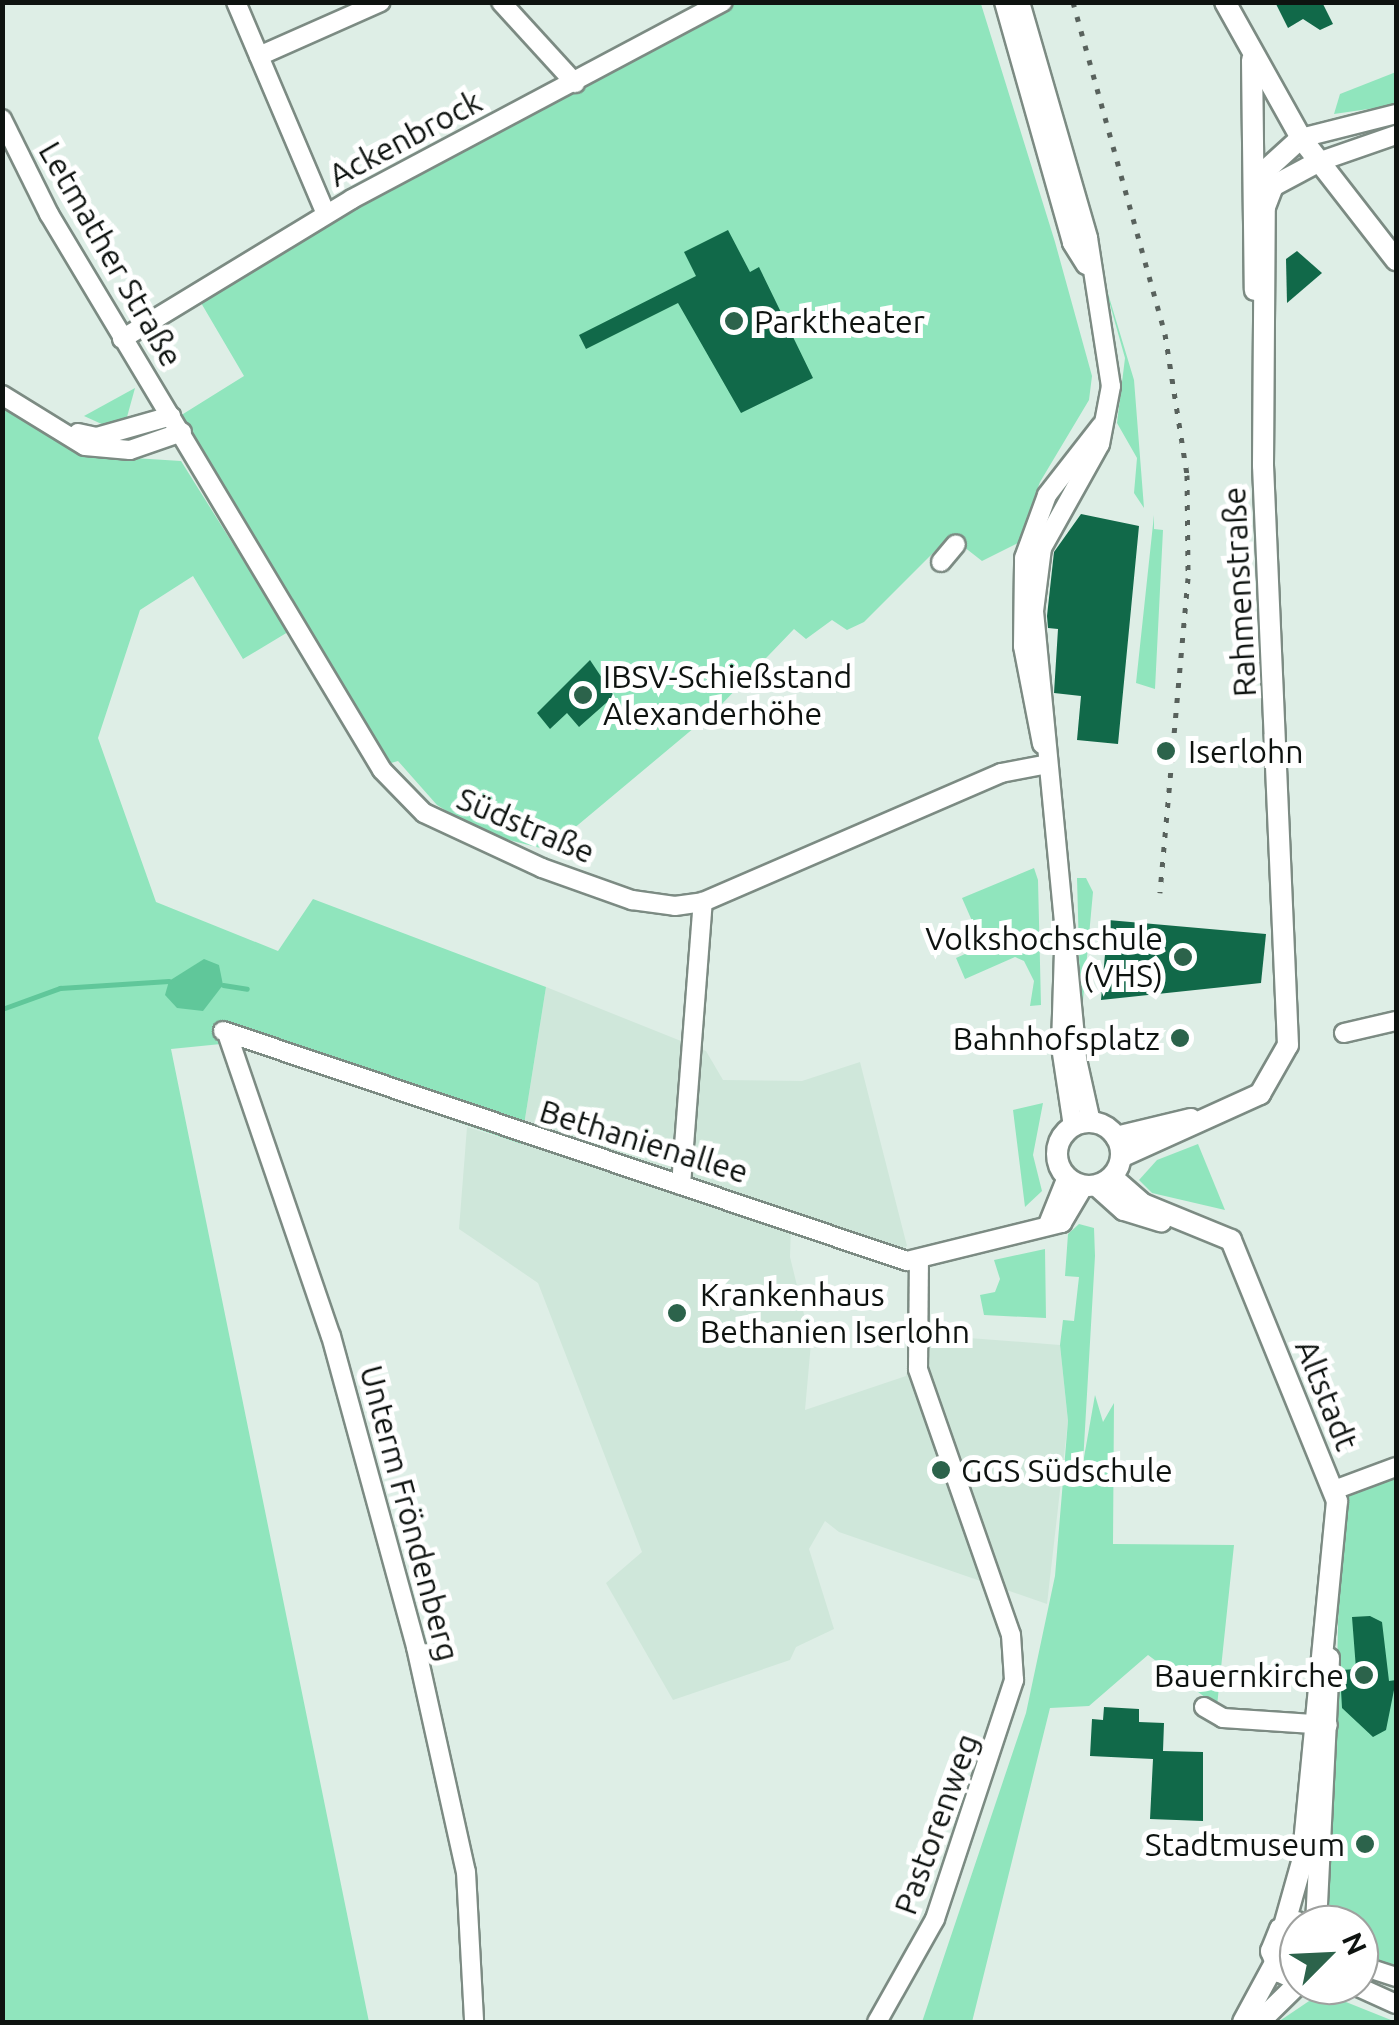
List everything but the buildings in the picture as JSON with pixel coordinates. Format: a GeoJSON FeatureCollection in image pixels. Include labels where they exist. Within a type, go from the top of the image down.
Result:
{"type":"FeatureCollection","features":[{"type":"Feature","properties":{"kind":"main road"},"geometry":{"type":"LineString","coordinates":[[1224,2],[1301,138],[1396,260]]}},
{"type":"Feature","properties":{"kind":"main road","name":"Rahmenstraße"},"geometry":{"type":"LineString","coordinates":[[1252,54],[1255,180],[1251,256],[1262,326]]}},
{"type":"Feature","properties":{"kind":"main road"},"geometry":{"type":"LineString","coordinates":[[1255,180],[1301,138]]}},
{"type":"Feature","properties":{"kind":"main road","name":"Rahmenstraße"},"geometry":{"type":"LineString","coordinates":[[1100,1170],[1213,1117],[1272,1083],[1289,1030],[1262,326],[1265,207],[1272,186],[1318,162]]}},
{"type":"Feature","properties":{"kind":"main road"},"geometry":{"type":"LineString","coordinates":[[1082,1124],[1100,1170],[1058,1148],[1082,1124]]}},
{"type":"Feature","properties":{"kind":"main road","name":"Altstadt"},"geometry":{"type":"LineString","coordinates":[[1100,1170],[1131,1214],[1202,1225],[1234,1246],[1334,1490],[1320,1724],[1315,1905]]}},
{"type":"Feature","properties":{"kind":"main road","name":"Altstadt"},"geometry":{"type":"LineString","coordinates":[[1290,1905],[1302,1862],[1320,1724]]}},
{"type":"Feature","properties":{"kind":"main road","name":"Altstadt"},"geometry":{"type":"LineString","coordinates":[[1243,2022],[1274,1964],[1272,1943],[1279,1933]]}},
{"type":"Feature","properties":{"kind":"main road"},"geometry":{"type":"LineString","coordinates":[[1274,1964],[1279,1968]]}},
{"type":"Feature","properties":{"kind":"main road"},"geometry":{"type":"LineString","coordinates":[[1259,2022],[1279,2002]]}},
{"type":"Feature","properties":{"kind":"street"},"geometry":{"type":"LineString","coordinates":[[236,2],[326,214]]}},
{"type":"Feature","properties":{"kind":"street"},"geometry":{"type":"LineString","coordinates":[[259,56],[381,2]]}},
{"type":"Feature","properties":{"kind":"street"},"geometry":{"type":"LineString","coordinates":[[500,2],[575,82]]}},
{"type":"Feature","properties":{"kind":"street","name":"Ackenbrock"},"geometry":{"type":"LineString","coordinates":[[122,338],[326,214],[723,2]]}},
{"type":"Feature","properties":{"kind":"street"},"geometry":{"type":"LineString","coordinates":[[1004,2],[1072,243],[1086,266]]}},
{"type":"Feature","properties":{"kind":"street"},"geometry":{"type":"LineString","coordinates":[[1016,2],[1080,212],[1086,266],[1112,386],[1101,426],[1047,495],[1024,558],[1022,646],[1048,764],[1082,1124]]}},
{"type":"Feature","properties":{"kind":"street"},"geometry":{"type":"LineString","coordinates":[[1301,138],[1396,114]]}},
{"type":"Feature","properties":{"kind":"street","name":"Letmather Straße"},"geometry":{"type":"LineString","coordinates":[[2,120],[122,338],[176,424]]}},
{"type":"Feature","properties":{"kind":"street"},"geometry":{"type":"LineString","coordinates":[[1318,162],[1396,136]]}},
{"type":"Feature","properties":{"kind":"street"},"geometry":{"type":"LineString","coordinates":[[2,395],[84,446],[130,450],[176,424]]}},
{"type":"Feature","properties":{"kind":"street","name":"Südstraße"},"geometry":{"type":"LineString","coordinates":[[176,424],[400,793],[462,836],[626,898],[703,902],[1001,773],[1048,764]]}},
{"type":"Feature","properties":{"kind":"street"},"geometry":{"type":"LineString","coordinates":[[941,562],[956,544]]}},
{"type":"Feature","properties":{"kind":"street"},"geometry":{"type":"LineString","coordinates":[[681,1184],[703,902]]}},
{"type":"Feature","properties":{"kind":"street"},"geometry":{"type":"LineString","coordinates":[[1344,1033],[1396,1022]]}},
{"type":"Feature","properties":{"kind":"street","name":"Bethanienallee"},"geometry":{"type":"LineString","coordinates":[[225,1032],[918,1262]]}},
{"type":"Feature","properties":{"kind":"street","name":"Unterm Fröndenberg"},"geometry":{"type":"LineString","coordinates":[[225,1032],[331,1336],[416,1647],[466,1872],[474,2022]]}},
{"type":"Feature","properties":{"kind":"street"},"geometry":{"type":"LineString","coordinates":[[918,1262],[1048,1224],[1100,1170]]}},
{"type":"Feature","properties":{"kind":"street","name":"Pastorenweg"},"geometry":{"type":"LineString","coordinates":[[877,2022],[935,1919],[1008,1707],[1011,1635],[920,1378],[918,1262]]}},
{"type":"Feature","properties":{"kind":"street"},"geometry":{"type":"LineString","coordinates":[[1334,1490],[1396,1467]]}},
{"type":"Feature","properties":{"kind":"street"},"geometry":{"type":"LineString","coordinates":[[1204,1707],[1224,1718],[1320,1724]]}},
{"type":"Feature","properties":{"kind":"shaded area"},"geometry":{"type":"Polygon","coordinates":[[[730,2],[981,4],[1092,376],[1089,400],[1040,482],[1018,543],[982,561],[950,536],[864,622],[847,630],[832,620],[806,639],[794,629],[719,707],[548,850],[482,833],[437,805],[398,761],[384,765],[175,419],[244,376],[197,296],[730,2]]]}},
{"type":"Feature","properties":{"kind":"shaded area"},"geometry":{"type":"Polygon","coordinates":[[[1396,72],[1396,105],[1334,114],[1340,94],[1396,72]]]}},
{"type":"Feature","properties":{"kind":"shaded area"},"geometry":{"type":"Polygon","coordinates":[[[1091,237],[1134,380],[1144,508],[1134,493],[1137,458],[1117,423],[1125,358],[1091,237]]]}},
{"type":"Feature","properties":{"kind":"shaded area"},"geometry":{"type":"Polygon","coordinates":[[[135,388],[127,417],[106,426],[84,416],[135,388]]]}},
{"type":"Feature","properties":{"kind":"shaded area"},"geometry":{"type":"Polygon","coordinates":[[[3,406],[86,455],[181,461],[288,632],[243,659],[193,576],[140,610],[98,738],[156,902],[278,951],[313,899],[546,987],[521,1144],[231,1043],[171,1049],[369,2022],[3,2022],[3,406]]]}},
{"type":"Feature","properties":{"kind":"shaded area"},"geometry":{"type":"Polygon","coordinates":[[[1154,515],[1154,529],[1163,530],[1155,689],[1136,683],[1154,515]]]}},
{"type":"Feature","properties":{"kind":"shaded area"},"geometry":{"type":"Polygon","coordinates":[[[1034,868],[1038,880],[1041,1005],[1030,1006],[1034,981],[1024,961],[1015,957],[965,979],[956,958],[983,946],[962,898],[1034,868]]]}},
{"type":"Feature","properties":{"kind":"shaded area"},"geometry":{"type":"Polygon","coordinates":[[[1077,878],[1086,878],[1093,892],[1081,1022],[1077,878]]]}},
{"type":"Feature","properties":{"kind":"shaded area"},"geometry":{"type":"Polygon","coordinates":[[[204,959],[219,965],[223,985],[203,1011],[177,1008],[165,995],[169,981],[204,959]]]}},
{"type":"Feature","properties":{"kind":"shaded area","name":"Krankenhaus Bethanien Iserlohn"},"geometry":{"type":"Polygon","coordinates":[[[546,987],[706,1051],[723,1080],[802,1081],[860,1062],[907,1246],[890,1257],[791,1225],[790,1257],[811,1343],[805,1410],[906,1376],[917,1334],[1060,1345],[1068,1421],[1047,1604],[839,1532],[825,1521],[809,1549],[834,1629],[796,1647],[790,1660],[673,1700],[606,1583],[642,1552],[538,1283],[459,1229],[467,1127],[521,1144],[546,987]]]}},
{"type":"Feature","properties":{"kind":"shaded area"},"geometry":{"type":"Polygon","coordinates":[[[1043,1103],[1033,1155],[1042,1191],[1025,1207],[1013,1110],[1043,1103]]]}},
{"type":"Feature","properties":{"kind":"shaded area"},"geometry":{"type":"Polygon","coordinates":[[[1198,1144],[1225,1210],[1152,1193],[1139,1180],[1157,1160],[1198,1144]]]}},
{"type":"Feature","properties":{"kind":"shaded area"},"geometry":{"type":"Polygon","coordinates":[[[1079,1224],[1094,1228],[1095,1256],[1083,1463],[1095,1395],[1103,1422],[1114,1403],[1113,1544],[1234,1545],[1217,1706],[1148,1655],[1089,1706],[1050,1708],[972,2022],[922,2022],[1026,1713],[1055,1576],[1068,1421],[1060,1345],[1063,1320],[1074,1321],[1079,1277],[1065,1276],[1068,1234],[1079,1224]]]}},
{"type":"Feature","properties":{"kind":"shaded area"},"geometry":{"type":"Polygon","coordinates":[[[1045,1249],[1046,1318],[984,1315],[980,1295],[995,1292],[1000,1279],[994,1260],[1045,1249]]]}},
{"type":"Feature","properties":{"kind":"shaded area"},"geometry":{"type":"Polygon","coordinates":[[[1396,1470],[1396,1973],[1379,1968],[1379,1905],[1323,1902],[1334,1806],[1341,1491],[1396,1470]]]}},
{"type":"Feature","properties":{"kind":"shaded area"},"geometry":{"type":"Polygon","coordinates":[[[1303,2005],[1354,2005],[1396,2022],[1278,2022],[1303,2005]]]}},
{"type":"Feature","properties":{"kind":"waterway"},"geometry":{"type":"LineString","coordinates":[[2,1009],[60,988],[169,981]]}},
{"type":"Feature","properties":{"kind":"waterway"},"geometry":{"type":"LineString","coordinates":[[223,985],[247,989]]}},
{"type":"Feature","properties":{"kind":"railway"},"geometry":{"type":"LineString","coordinates":[[1073,2],[1165,334],[1187,475],[1188,578],[1160,893]]}},
{"type":"Feature","properties":{"kind":"place","name":"Parktheater"},"geometry":{"type":"Point","coordinates":[734,321]}},
{"type":"Feature","properties":{"kind":"place","name":"IBSV-Schießstand Alexanderhöhe"},"geometry":{"type":"Point","coordinates":[583,695]}},
{"type":"Feature","properties":{"kind":"place","name":"Iserlohn"},"geometry":{"type":"Point","coordinates":[1166,751]}},
{"type":"Feature","properties":{"kind":"place","name":"Volkshochschule (VHS)"},"geometry":{"type":"Point","coordinates":[1183,957]}},
{"type":"Feature","properties":{"kind":"place","name":"Bahnhofsplatz"},"geometry":{"type":"Point","coordinates":[1180,1038]}},
{"type":"Feature","properties":{"kind":"place","name":"Krankenhaus Bethanien Iserlohn"},"geometry":{"type":"Point","coordinates":[677,1313]}},
{"type":"Feature","properties":{"kind":"place","name":"GGS Südschule"},"geometry":{"type":"Point","coordinates":[941,1470]}},
{"type":"Feature","properties":{"kind":"place","name":"Bauernkirche"},"geometry":{"type":"Point","coordinates":[1364,1675]}},
{"type":"Feature","properties":{"kind":"place","name":"Stadtmuseum"},"geometry":{"type":"Point","coordinates":[1365,1844]}}]}
